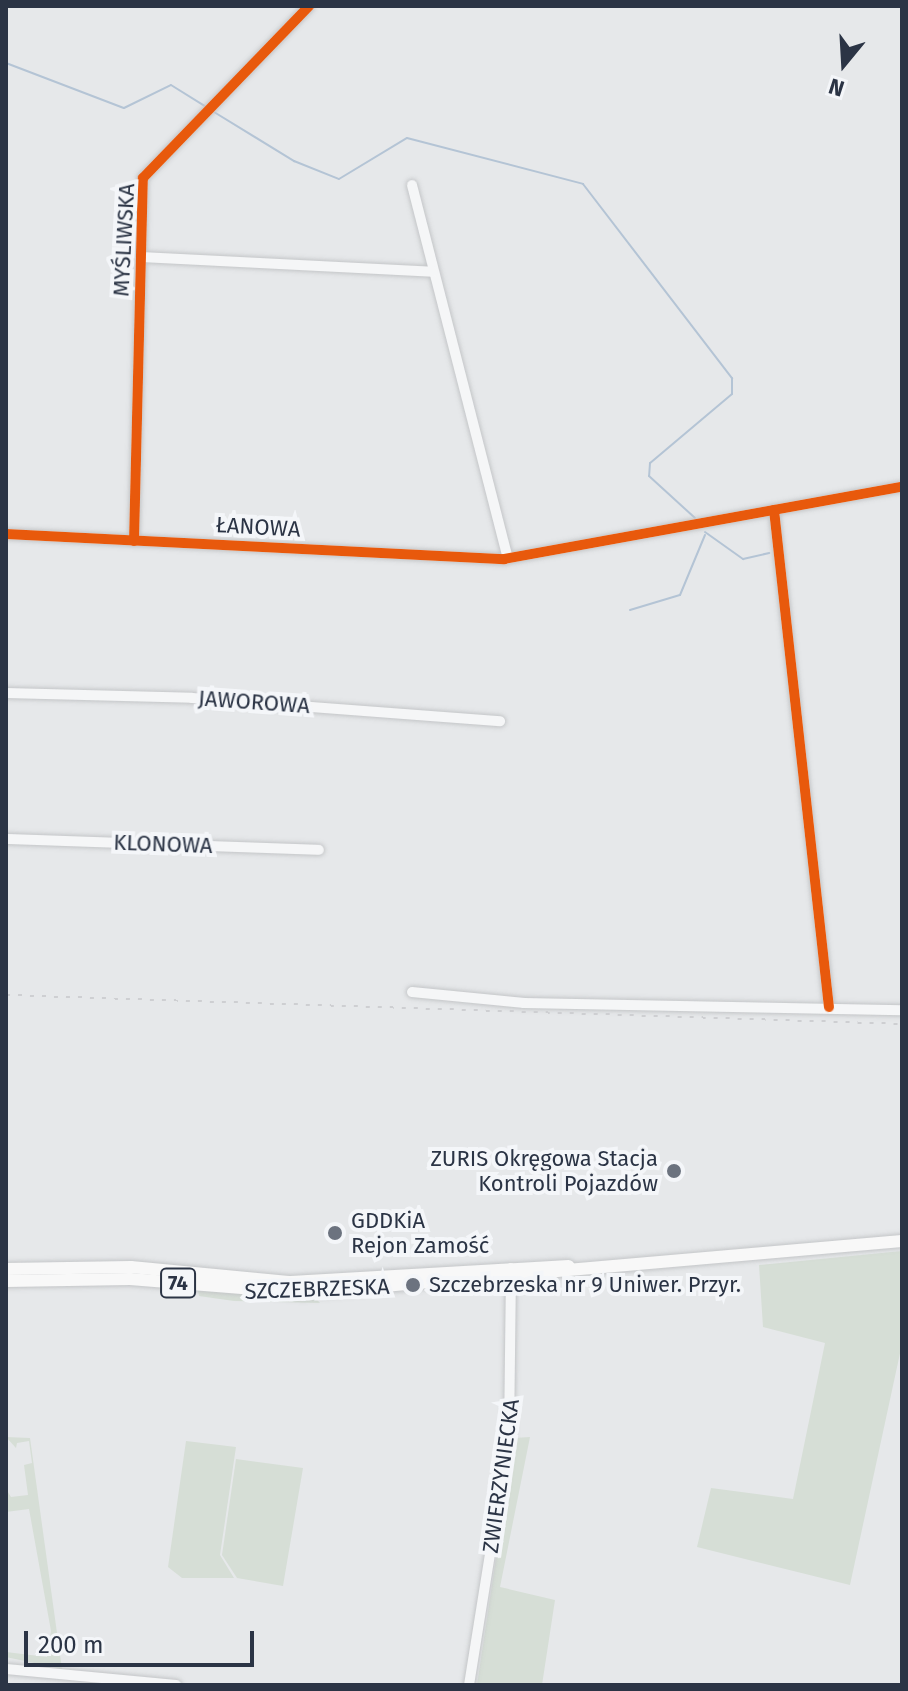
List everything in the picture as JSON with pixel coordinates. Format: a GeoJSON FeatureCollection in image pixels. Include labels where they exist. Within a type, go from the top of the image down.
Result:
{"type":"FeatureCollection","features":[{"type":"Feature","properties":{"kind":"main road","name":"SZCZEBRZESKA"},"geometry":{"type":"LineString","coordinates":[[6,1269],[131,1267],[291,1282],[512,1272],[902,1241]]}},
{"type":"Feature","properties":{"kind":"main road","name":"SZCZEBRZESKA"},"geometry":{"type":"LineString","coordinates":[[6,1281],[144,1279],[289,1294],[512,1272]]}},
{"type":"Feature","properties":{"kind":"street","name":"MYŚLIWSKA"},"geometry":{"type":"LineString","coordinates":[[134,541],[143,178],[309,6]]}},
{"type":"Feature","properties":{"kind":"street"},"geometry":{"type":"LineString","coordinates":[[412,185],[508,558]]}},
{"type":"Feature","properties":{"kind":"street"},"geometry":{"type":"LineString","coordinates":[[141,257],[433,272]]}},
{"type":"Feature","properties":{"kind":"street","name":"ŁANOWA"},"geometry":{"type":"LineString","coordinates":[[6,534],[508,558],[902,487]]}},
{"type":"Feature","properties":{"kind":"street"},"geometry":{"type":"LineString","coordinates":[[774,510],[829,1007]]}},
{"type":"Feature","properties":{"kind":"street","name":"JAWOROWA"},"geometry":{"type":"LineString","coordinates":[[6,693],[249,701],[500,721]]}},
{"type":"Feature","properties":{"kind":"street","name":"KLONOWA"},"geometry":{"type":"LineString","coordinates":[[6,839],[319,850]]}},
{"type":"Feature","properties":{"kind":"street"},"geometry":{"type":"LineString","coordinates":[[412,992],[524,1003],[902,1010]]}},
{"type":"Feature","properties":{"kind":"street","name":"ZWIERZYNIECKA"},"geometry":{"type":"LineString","coordinates":[[469,1685],[509,1436],[512,1272]]}},
{"type":"Feature","properties":{"kind":"street"},"geometry":{"type":"LineString","coordinates":[[6,1669],[41,1679],[176,1685]]}},
{"type":"Feature","properties":{"kind":"shaded area"},"geometry":{"type":"Polygon","coordinates":[[[902,1251],[902,1344],[850,1585],[697,1547],[711,1488],[793,1499],[825,1343],[763,1327],[759,1265],[902,1251]]]}},
{"type":"Feature","properties":{"kind":"shaded area"},"geometry":{"type":"Polygon","coordinates":[[[198,1291],[315,1297],[320,1303],[234,1301],[199,1296],[198,1291]]]}},
{"type":"Feature","properties":{"kind":"shaded area"},"geometry":{"type":"Polygon","coordinates":[[[6,1437],[30,1438],[62,1669],[6,1657],[6,1652],[47,1657],[51,1631],[29,1509],[6,1512],[6,1489],[11,1497],[28,1495],[24,1465],[32,1463],[29,1441],[17,1443],[16,1448],[6,1437]]]}},
{"type":"Feature","properties":{"kind":"shaded area"},"geometry":{"type":"Polygon","coordinates":[[[530,1437],[500,1587],[555,1600],[542,1685],[477,1685],[514,1438],[530,1437]]]}},
{"type":"Feature","properties":{"kind":"shaded area"},"geometry":{"type":"Polygon","coordinates":[[[186,1441],[236,1447],[220,1555],[234,1578],[182,1578],[168,1567],[186,1441]]]}},
{"type":"Feature","properties":{"kind":"shaded area"},"geometry":{"type":"Polygon","coordinates":[[[236,1459],[303,1468],[283,1586],[237,1578],[222,1555],[236,1459]]]}},
{"type":"Feature","properties":{"kind":"waterway"},"geometry":{"type":"LineString","coordinates":[[6,63],[124,108],[171,85],[205,106]]}},
{"type":"Feature","properties":{"kind":"waterway"},"geometry":{"type":"LineString","coordinates":[[214,112],[294,161],[339,179],[407,138],[583,184],[732,378],[732,394],[650,463],[649,476],[695,518]]}},
{"type":"Feature","properties":{"kind":"waterway"},"geometry":{"type":"LineString","coordinates":[[705,532],[743,559],[769,553]]}},
{"type":"Feature","properties":{"kind":"waterway"},"geometry":{"type":"LineString","coordinates":[[630,610],[680,595],[705,535]]}},
{"type":"Feature","properties":{"kind":"railway"},"geometry":{"type":"LineString","coordinates":[[6,995],[902,1024]]}},
{"type":"Feature","properties":{"kind":"cycle path"},"geometry":{"type":"LineString","coordinates":[[134,541],[143,178],[309,6]]}},
{"type":"Feature","properties":{"kind":"cycle path"},"geometry":{"type":"LineString","coordinates":[[6,534],[504,559],[902,487]]}},
{"type":"Feature","properties":{"kind":"cycle path"},"geometry":{"type":"LineString","coordinates":[[774,510],[829,1007]]}},
{"type":"Feature","properties":{"kind":"place","name":"ZURIS Okręgowa Stacja Kontroli Pojazdów"},"geometry":{"type":"Point","coordinates":[674,1171]}},
{"type":"Feature","properties":{"kind":"place","name":"GDDKiA Rejon Zamość"},"geometry":{"type":"Point","coordinates":[335,1233]}},
{"type":"Feature","properties":{"kind":"place","name":"Szczebrzeska nr 9 Uniwer. Przyr."},"geometry":{"type":"Point","coordinates":[413,1285]}}]}
